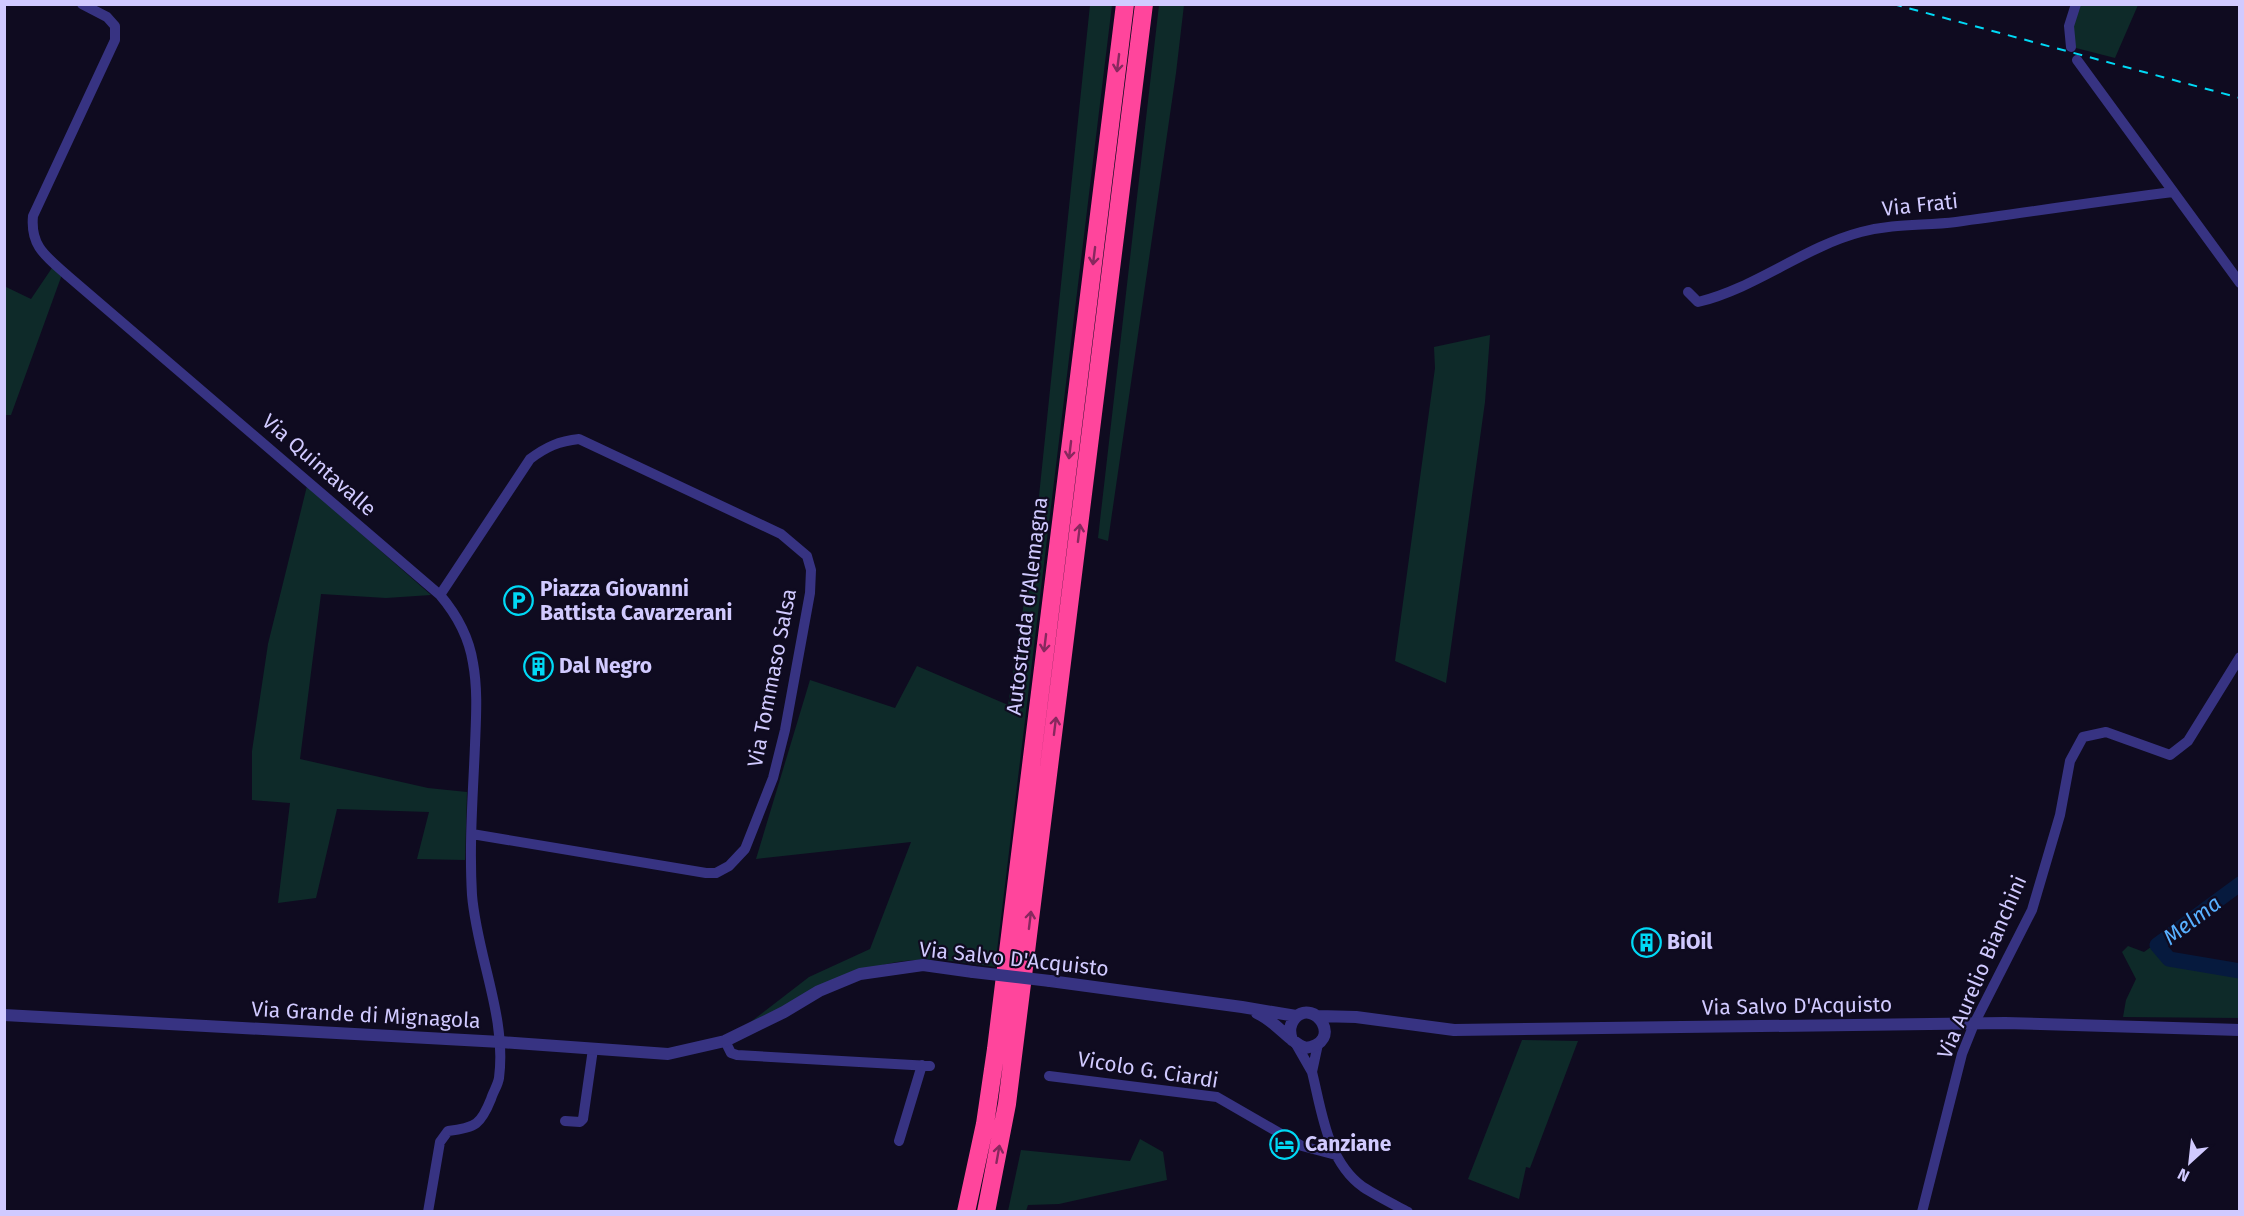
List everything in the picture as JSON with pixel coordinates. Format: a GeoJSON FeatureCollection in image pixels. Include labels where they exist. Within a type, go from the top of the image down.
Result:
{"type":"FeatureCollection","features":[{"type":"Feature","properties":{"kind":"highway","name":"Autostrada d'Alemagna"},"geometry":{"type":"LineString","coordinates":[[966,1212],[985,1124],[994,1060],[1125,4]]}},
{"type":"Feature","properties":{"kind":"highway","name":"Autostrada d'Alemagna"},"geometry":{"type":"LineString","coordinates":[[986,1212],[1007,1104],[1144,4]]}},
{"type":"Feature","properties":{"kind":"street","name":"Via Quintavalle"},"geometry":{"type":"LineString","coordinates":[[82,4],[107,17],[115,26],[115,40],[33,216],[32,230],[37,244],[68,276],[440,595],[453,611],[466,637],[475,680],[472,894],[476,927],[501,1042],[499,1080],[485,1115],[477,1124],[460,1130],[448,1131],[440,1142],[428,1212]]}},
{"type":"Feature","properties":{"kind":"street"},"geometry":{"type":"LineString","coordinates":[[2072,47],[2069,26],[2076,4]]}},
{"type":"Feature","properties":{"kind":"street"},"geometry":{"type":"LineString","coordinates":[[2077,60],[2240,283]]}},
{"type":"Feature","properties":{"kind":"street","name":"Via Frati"},"geometry":{"type":"LineString","coordinates":[[1688,292],[1698,302],[1716,298],[1799,257],[1860,232],[1902,224],[1953,222],[2173,192]]}},
{"type":"Feature","properties":{"kind":"street","name":"Via Tommaso Salsa"},"geometry":{"type":"LineString","coordinates":[[440,595],[530,459],[544,448],[562,441],[579,439],[781,534],[807,556],[811,570],[810,593],[801,644],[785,730],[773,778],[744,849],[729,867],[716,873],[706,873],[472,834]]}},
{"type":"Feature","properties":{"kind":"street","name":"Via Aurelio Bianchini"},"geometry":{"type":"LineString","coordinates":[[1922,1212],[1962,1054],[1974,1024],[2032,910],[2060,815],[2070,761],[2083,737],[2106,732],[2170,755],[2188,741],[2240,657]]}},
{"type":"Feature","properties":{"kind":"street"},"geometry":{"type":"LineString","coordinates":[[2226,679],[2240,682]]}},
{"type":"Feature","properties":{"kind":"street","name":"Via Salvo D'Acquisto"},"geometry":{"type":"LineString","coordinates":[[725,1041],[784,1012],[819,990],[860,974],[923,965],[1296,1016],[1305,1013],[1318,1016],[1356,1017],[1454,1030],[2005,1023],[2240,1030]]}},
{"type":"Feature","properties":{"kind":"street","name":"Via Salvo D'Acquisto"},"geometry":{"type":"LineString","coordinates":[[1242,1007],[1270,1020],[1294,1042]]}},
{"type":"Feature","properties":{"kind":"street","name":"Via Grande di Mignagola"},"geometry":{"type":"LineString","coordinates":[[4,1015],[501,1042],[668,1054],[725,1041]]}},
{"type":"Feature","properties":{"kind":"street"},"geometry":{"type":"LineString","coordinates":[[1296,1016],[1291,1023],[1290,1032],[1312,1072],[1326,1128],[1336,1155],[1348,1173],[1362,1186],[1408,1212]]}},
{"type":"Feature","properties":{"kind":"street"},"geometry":{"type":"LineString","coordinates":[[1312,1072],[1325,1029],[1318,1016]]}},
{"type":"Feature","properties":{"kind":"street"},"geometry":{"type":"LineString","coordinates":[[1294,1042],[1305,1048],[1321,1040],[1337,1023],[1356,1017]]}},
{"type":"Feature","properties":{"kind":"street"},"geometry":{"type":"LineString","coordinates":[[725,1041],[730,1053],[737,1055],[926,1065],[899,1141]]}},
{"type":"Feature","properties":{"kind":"street"},"geometry":{"type":"LineString","coordinates":[[565,1121],[580,1122],[583,1119],[593,1049]]}},
{"type":"Feature","properties":{"kind":"street","name":"Vicolo G. Ciardi"},"geometry":{"type":"LineString","coordinates":[[1049,1076],[1217,1097],[1302,1146],[1336,1155]]}},
{"type":"Feature","properties":{"kind":"green space"},"geometry":{"type":"Polygon","coordinates":[[[1090,5],[1112,5],[995,967],[917,960],[869,969],[823,987],[735,1034],[809,977],[870,949],[911,842],[756,859],[810,680],[895,708],[917,666],[1008,705],[1036,525],[1090,5]]]}},
{"type":"Feature","properties":{"kind":"green space"},"geometry":{"type":"Polygon","coordinates":[[[1159,5],[1184,5],[1108,541],[1098,538],[1159,5]]]}},
{"type":"Feature","properties":{"kind":"green space"},"geometry":{"type":"Polygon","coordinates":[[[2080,5],[2138,5],[2115,58],[2076,48],[2074,26],[2080,5]]]}},
{"type":"Feature","properties":{"kind":"green space"},"geometry":{"type":"Polygon","coordinates":[[[56,262],[64,269],[11,415],[5,415],[4,286],[31,299],[56,262]]]}},
{"type":"Feature","properties":{"kind":"green space"},"geometry":{"type":"Polygon","coordinates":[[[1490,335],[1485,402],[1446,683],[1395,661],[1435,368],[1434,347],[1490,335]]]}},
{"type":"Feature","properties":{"kind":"green space"},"geometry":{"type":"Polygon","coordinates":[[[307,486],[431,595],[386,598],[321,594],[300,759],[428,788],[467,792],[465,860],[417,859],[429,812],[337,809],[316,898],[278,903],[290,803],[252,800],[252,751],[268,644],[307,486]]]}},
{"type":"Feature","properties":{"kind":"green space"},"geometry":{"type":"Polygon","coordinates":[[[2166,936],[2165,943],[2169,952],[2178,956],[2206,964],[2239,965],[2239,1018],[2123,1017],[2126,1000],[2136,979],[2122,952],[2128,946],[2144,952],[2166,936]]]}},
{"type":"Feature","properties":{"kind":"green space"},"geometry":{"type":"Polygon","coordinates":[[[1522,1040],[1578,1041],[1530,1168],[1526,1167],[1519,1199],[1468,1179],[1522,1040]]]}},
{"type":"Feature","properties":{"kind":"green space"},"geometry":{"type":"Polygon","coordinates":[[[1140,1139],[1163,1152],[1167,1180],[1059,1204],[1028,1205],[1026,1211],[1008,1211],[1021,1150],[1130,1161],[1140,1139]]]}},
{"type":"Feature","properties":{"kind":"waterway","name":"Melma"},"geometry":{"type":"LineString","coordinates":[[2240,884],[2157,945],[2169,959],[2240,971]]}},
{"type":"Feature","properties":{"kind":"railway"},"geometry":{"type":"LineString","coordinates":[[1893,4],[2240,98]]}},
{"type":"Feature","properties":{"kind":"place","name":"Piazza Giovanni Battista Cavarzerani"},"geometry":{"type":"Point","coordinates":[519,601]}},
{"type":"Feature","properties":{"kind":"place","name":"Dal Negro"},"geometry":{"type":"Point","coordinates":[538,666]}},
{"type":"Feature","properties":{"kind":"place","name":"BiOil"},"geometry":{"type":"Point","coordinates":[1646,942]}},
{"type":"Feature","properties":{"kind":"place","name":"Canziane"},"geometry":{"type":"Point","coordinates":[1284,1144]}}]}
